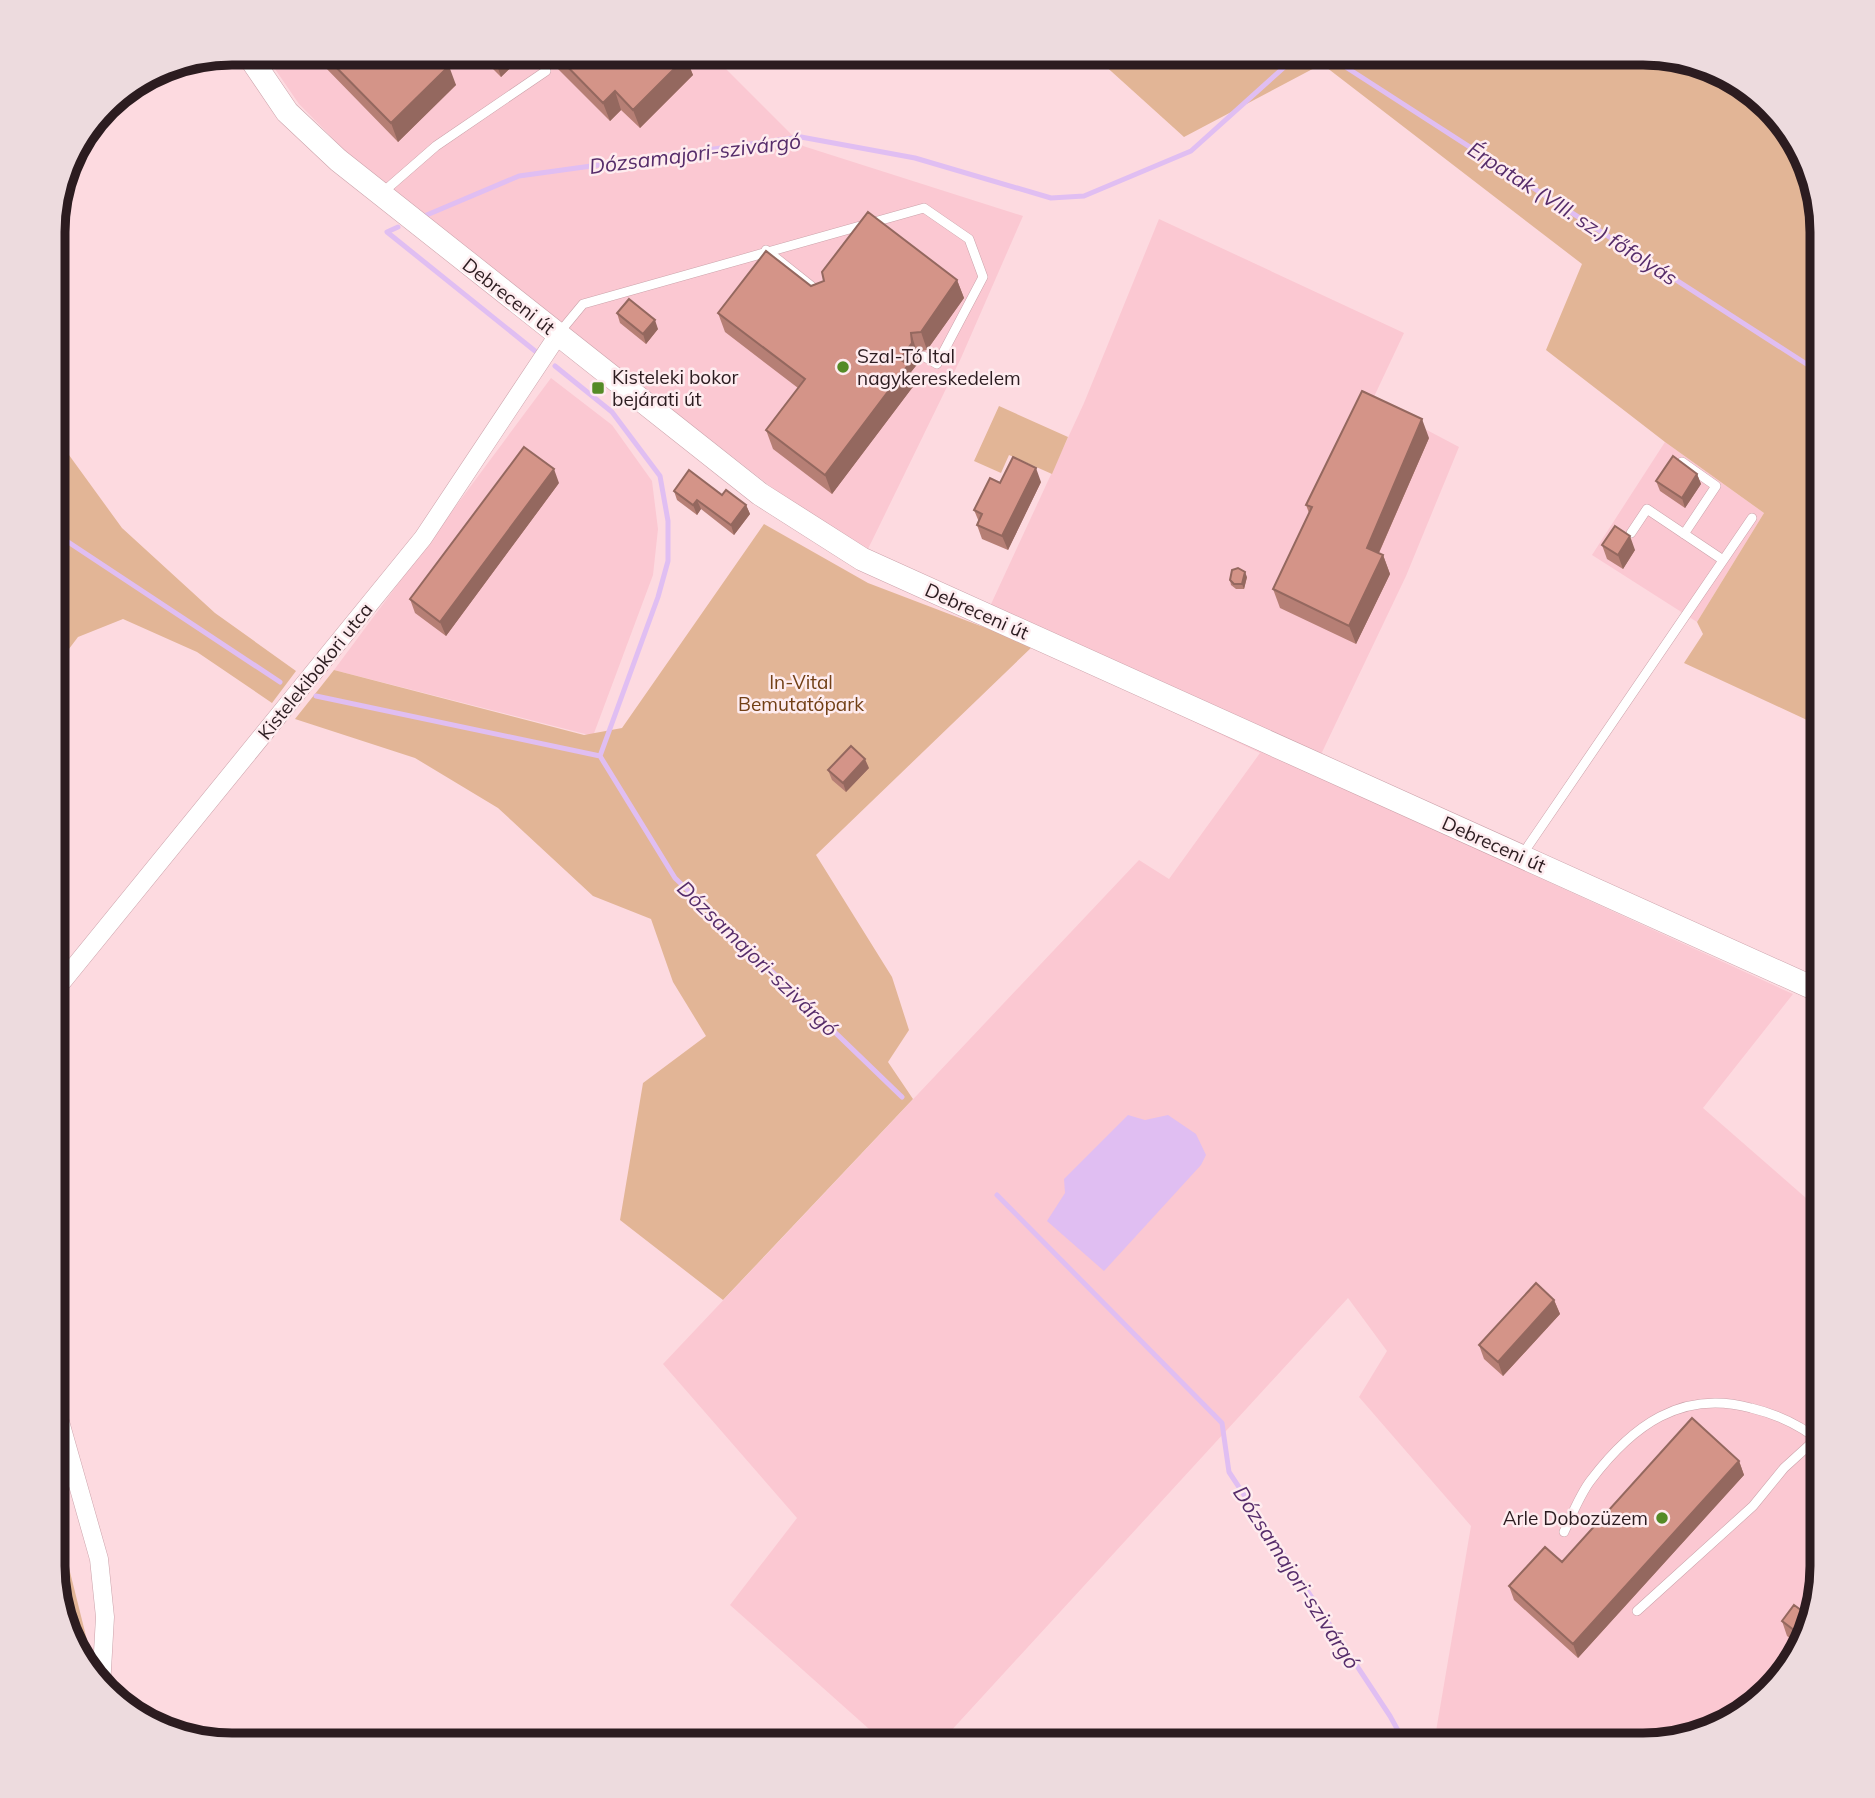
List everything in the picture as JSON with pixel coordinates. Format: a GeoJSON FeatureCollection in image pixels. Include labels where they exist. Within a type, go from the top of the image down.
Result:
{"type":"FeatureCollection","features":[{"type":"Feature","properties":{"kind":"street","name":"Debreceni út"},"geometry":{"type":"LineString","coordinates":[[255,65],[268,87],[302,129],[380,194],[760,494],[862,559],[1810,987]]}},
{"type":"Feature","properties":{"kind":"street","name":"Kistelekibokori utca"},"geometry":{"type":"LineString","coordinates":[[65,978],[423,538],[558,335]]}},
{"type":"Feature","properties":{"kind":"street"},"geometry":{"type":"LineString","coordinates":[[65,1442],[99,1559],[105,1617],[102,1671]]}},
{"type":"Feature","properties":{"kind":"lane"},"geometry":{"type":"LineString","coordinates":[[380,194],[436,146],[546,71]]}},
{"type":"Feature","properties":{"kind":"lane"},"geometry":{"type":"LineString","coordinates":[[558,335],[583,304],[766,250],[924,208],[969,239],[983,277],[937,364],[923,356]]}},
{"type":"Feature","properties":{"kind":"lane"},"geometry":{"type":"LineString","coordinates":[[766,250],[825,296]]}},
{"type":"Feature","properties":{"kind":"lane"},"geometry":{"type":"LineString","coordinates":[[1682,462],[1716,486],[1684,534]]}},
{"type":"Feature","properties":{"kind":"lane"},"geometry":{"type":"LineString","coordinates":[[1630,533],[1647,509],[1723,560]]}},
{"type":"Feature","properties":{"kind":"lane"},"geometry":{"type":"LineString","coordinates":[[1521,856],[1752,518]]}},
{"type":"Feature","properties":{"kind":"lane"},"geometry":{"type":"LineString","coordinates":[[1564,1532],[1590,1481],[1631,1437],[1667,1412],[1701,1403],[1735,1404],[1776,1416],[1810,1435]]}},
{"type":"Feature","properties":{"kind":"lane"},"geometry":{"type":"LineString","coordinates":[[1637,1611],[1753,1506],[1784,1468],[1810,1448]]}},
{"type":"Feature","properties":{"kind":"shaded area"},"geometry":{"type":"Polygon","coordinates":[[[272,65],[722,65],[803,146],[1023,216],[961,358],[868,549],[779,493],[364,170],[299,104],[272,65]]]}},
{"type":"Feature","properties":{"kind":"shaded area"},"geometry":{"type":"Polygon","coordinates":[[[1159,219],[1404,333],[1372,401],[1459,447],[1406,576],[1315,767],[1529,873],[1793,994],[1703,1108],[1810,1202],[1810,1577],[1805,1610],[1798,1630],[1776,1668],[1753,1692],[1727,1711],[1707,1721],[1687,1728],[1654,1733],[1436,1733],[1471,1526],[1359,1397],[1387,1351],[1348,1298],[949,1733],[874,1733],[730,1605],[797,1518],[663,1364],[1139,860],[1169,879],[1260,753],[1033,646],[980,628],[1084,403],[1159,219]]]}},
{"type":"Feature","properties":{"kind":"shaded area"},"geometry":{"type":"Polygon","coordinates":[[[551,378],[612,425],[652,481],[658,529],[653,575],[593,736],[334,670],[551,378]]]}},
{"type":"Feature","properties":{"kind":"shaded area"},"geometry":{"type":"Polygon","coordinates":[[[1665,442],[1764,513],[1697,622],[1592,555],[1665,442]]]}},
{"type":"Feature","properties":{"kind":"shaded area"},"geometry":{"type":"Polygon","coordinates":[[[1128,1115],[1145,1120],[1168,1115],[1196,1134],[1206,1155],[1201,1165],[1104,1271],[1047,1221],[1065,1193],[1064,1179],[1128,1115]]]}},
{"type":"Feature","properties":{"kind":"green space"},"geometry":{"type":"Polygon","coordinates":[[[1104,65],[1320,65],[1184,137],[1104,65]]]}},
{"type":"Feature","properties":{"kind":"green space"},"geometry":{"type":"Polygon","coordinates":[[[1323,65],[1665,66],[1717,82],[1745,99],[1776,130],[1798,168],[1805,188],[1810,221],[1810,721],[1684,663],[1703,634],[1697,622],[1764,513],[1665,442],[1546,350],[1582,264],[1323,65]]]}},
{"type":"Feature","properties":{"kind":"green space"},"geometry":{"type":"Polygon","coordinates":[[[999,406],[1068,437],[1052,474],[1009,455],[1001,473],[974,461],[999,406]]]}},
{"type":"Feature","properties":{"kind":"green space"},"geometry":{"type":"Polygon","coordinates":[[[65,450],[122,528],[215,613],[296,671],[272,703],[197,652],[123,619],[78,637],[65,654],[65,450]]]}},
{"type":"Feature","properties":{"kind":"green space","name":"In-Vital Bemutatópark"},"geometry":{"type":"Polygon","coordinates":[[[764,524],[868,583],[1033,646],[816,855],[892,977],[909,1030],[888,1062],[913,1099],[723,1300],[620,1220],[643,1083],[706,1036],[673,982],[651,919],[593,896],[498,808],[415,758],[295,719],[334,670],[584,735],[622,728],[764,524]]]}},
{"type":"Feature","properties":{"kind":"green space"},"geometry":{"type":"Polygon","coordinates":[[[65,1552],[88,1651],[77,1630],[68,1599],[65,1552]]]}},
{"type":"Feature","properties":{"kind":"building"},"geometry":{"type":"Polygon","coordinates":[[[334,65],[449,66],[391,123],[334,65]]]}},
{"type":"Feature","properties":{"kind":"building"},"geometry":{"type":"Polygon","coordinates":[[[566,65],[678,65],[633,110],[615,91],[603,103],[566,65]]]}},
{"type":"Feature","properties":{"kind":"building","name":"Szal-Tó Ital nagykereskedelem"},"geometry":{"type":"Polygon","coordinates":[[[868,212],[957,280],[921,332],[911,333],[912,343],[900,359],[908,365],[825,475],[766,430],[805,379],[718,313],[766,251],[811,286],[824,281],[822,272],[868,212]]]}},
{"type":"Feature","properties":{"kind":"building"},"geometry":{"type":"Polygon","coordinates":[[[629,299],[655,320],[643,334],[617,313],[629,299]]]}},
{"type":"Feature","properties":{"kind":"building"},"geometry":{"type":"Polygon","coordinates":[[[1362,391],[1422,419],[1367,548],[1383,555],[1349,626],[1273,589],[1312,507],[1306,505],[1362,391]]]}},
{"type":"Feature","properties":{"kind":"building"},"geometry":{"type":"Polygon","coordinates":[[[524,447],[554,469],[440,622],[410,599],[524,447]]]}},
{"type":"Feature","properties":{"kind":"building"},"geometry":{"type":"Polygon","coordinates":[[[1673,456],[1697,474],[1682,498],[1656,481],[1673,456]]]}},
{"type":"Feature","properties":{"kind":"building"},"geometry":{"type":"Polygon","coordinates":[[[1013,457],[1036,468],[1002,536],[977,525],[982,514],[974,510],[990,478],[1000,483],[1013,457]]]}},
{"type":"Feature","properties":{"kind":"building"},"geometry":{"type":"Polygon","coordinates":[[[689,470],[722,495],[726,490],[746,505],[731,525],[697,500],[693,505],[674,491],[689,470]]]}},
{"type":"Feature","properties":{"kind":"building"},"geometry":{"type":"Polygon","coordinates":[[[1615,526],[1630,536],[1618,555],[1602,545],[1615,526]]]}},
{"type":"Feature","properties":{"kind":"building"},"geometry":{"type":"Polygon","coordinates":[[[1238,568],[1245,572],[1242,584],[1234,584],[1230,580],[1232,570],[1238,568]]]}},
{"type":"Feature","properties":{"kind":"building"},"geometry":{"type":"Polygon","coordinates":[[[851,746],[865,759],[843,783],[828,770],[851,746]]]}},
{"type":"Feature","properties":{"kind":"building"},"geometry":{"type":"Polygon","coordinates":[[[1536,1283],[1554,1300],[1498,1362],[1479,1345],[1536,1283]]]}},
{"type":"Feature","properties":{"kind":"building","name":"Arle Dobozüzem"},"geometry":{"type":"Polygon","coordinates":[[[1692,1418],[1739,1461],[1573,1644],[1509,1586],[1545,1547],[1562,1562],[1692,1418]]]}},
{"type":"Feature","properties":{"kind":"building"},"geometry":{"type":"Polygon","coordinates":[[[1794,1605],[1804,1612],[1797,1632],[1782,1621],[1794,1605]]]}},
{"type":"Feature","properties":{"kind":"waterway","name":"Dózsamajori-szivárgó"},"geometry":{"type":"LineString","coordinates":[[422,217],[519,176],[801,137],[915,158],[1051,198],[1084,196],[1191,151],[1287,65]]}},
{"type":"Feature","properties":{"kind":"waterway","name":"Érpatak (VIII. sz.) főfolyás"},"geometry":{"type":"LineString","coordinates":[[1343,65],[1810,366]]}},
{"type":"Feature","properties":{"kind":"waterway"},"geometry":{"type":"LineString","coordinates":[[398,227],[387,232],[535,351]]}},
{"type":"Feature","properties":{"kind":"waterway","name":"Dózsamajori-szivárgó"},"geometry":{"type":"LineString","coordinates":[[555,366],[612,412],[660,476],[668,521],[668,561],[658,597],[600,756],[675,878],[902,1097]]}},
{"type":"Feature","properties":{"kind":"waterway"},"geometry":{"type":"LineString","coordinates":[[65,540],[280,682]]}},
{"type":"Feature","properties":{"kind":"waterway"},"geometry":{"type":"LineString","coordinates":[[316,696],[600,756]]}},
{"type":"Feature","properties":{"kind":"waterway","name":"Dózsamajori-szivárgó"},"geometry":{"type":"LineString","coordinates":[[997,1195],[1222,1423],[1229,1472],[1399,1733]]}},
{"type":"Feature","properties":{"kind":"place","name":"Szal-Tó Ital nagykereskedelem"},"geometry":{"type":"Point","coordinates":[843,367]}},
{"type":"Feature","properties":{"kind":"place","name":"Kisteleki bokor bejárati út"},"geometry":{"type":"Point","coordinates":[598,388]}},
{"type":"Feature","properties":{"kind":"place","name":"Arle Dobozüzem"},"geometry":{"type":"Point","coordinates":[1662,1518]}}]}
